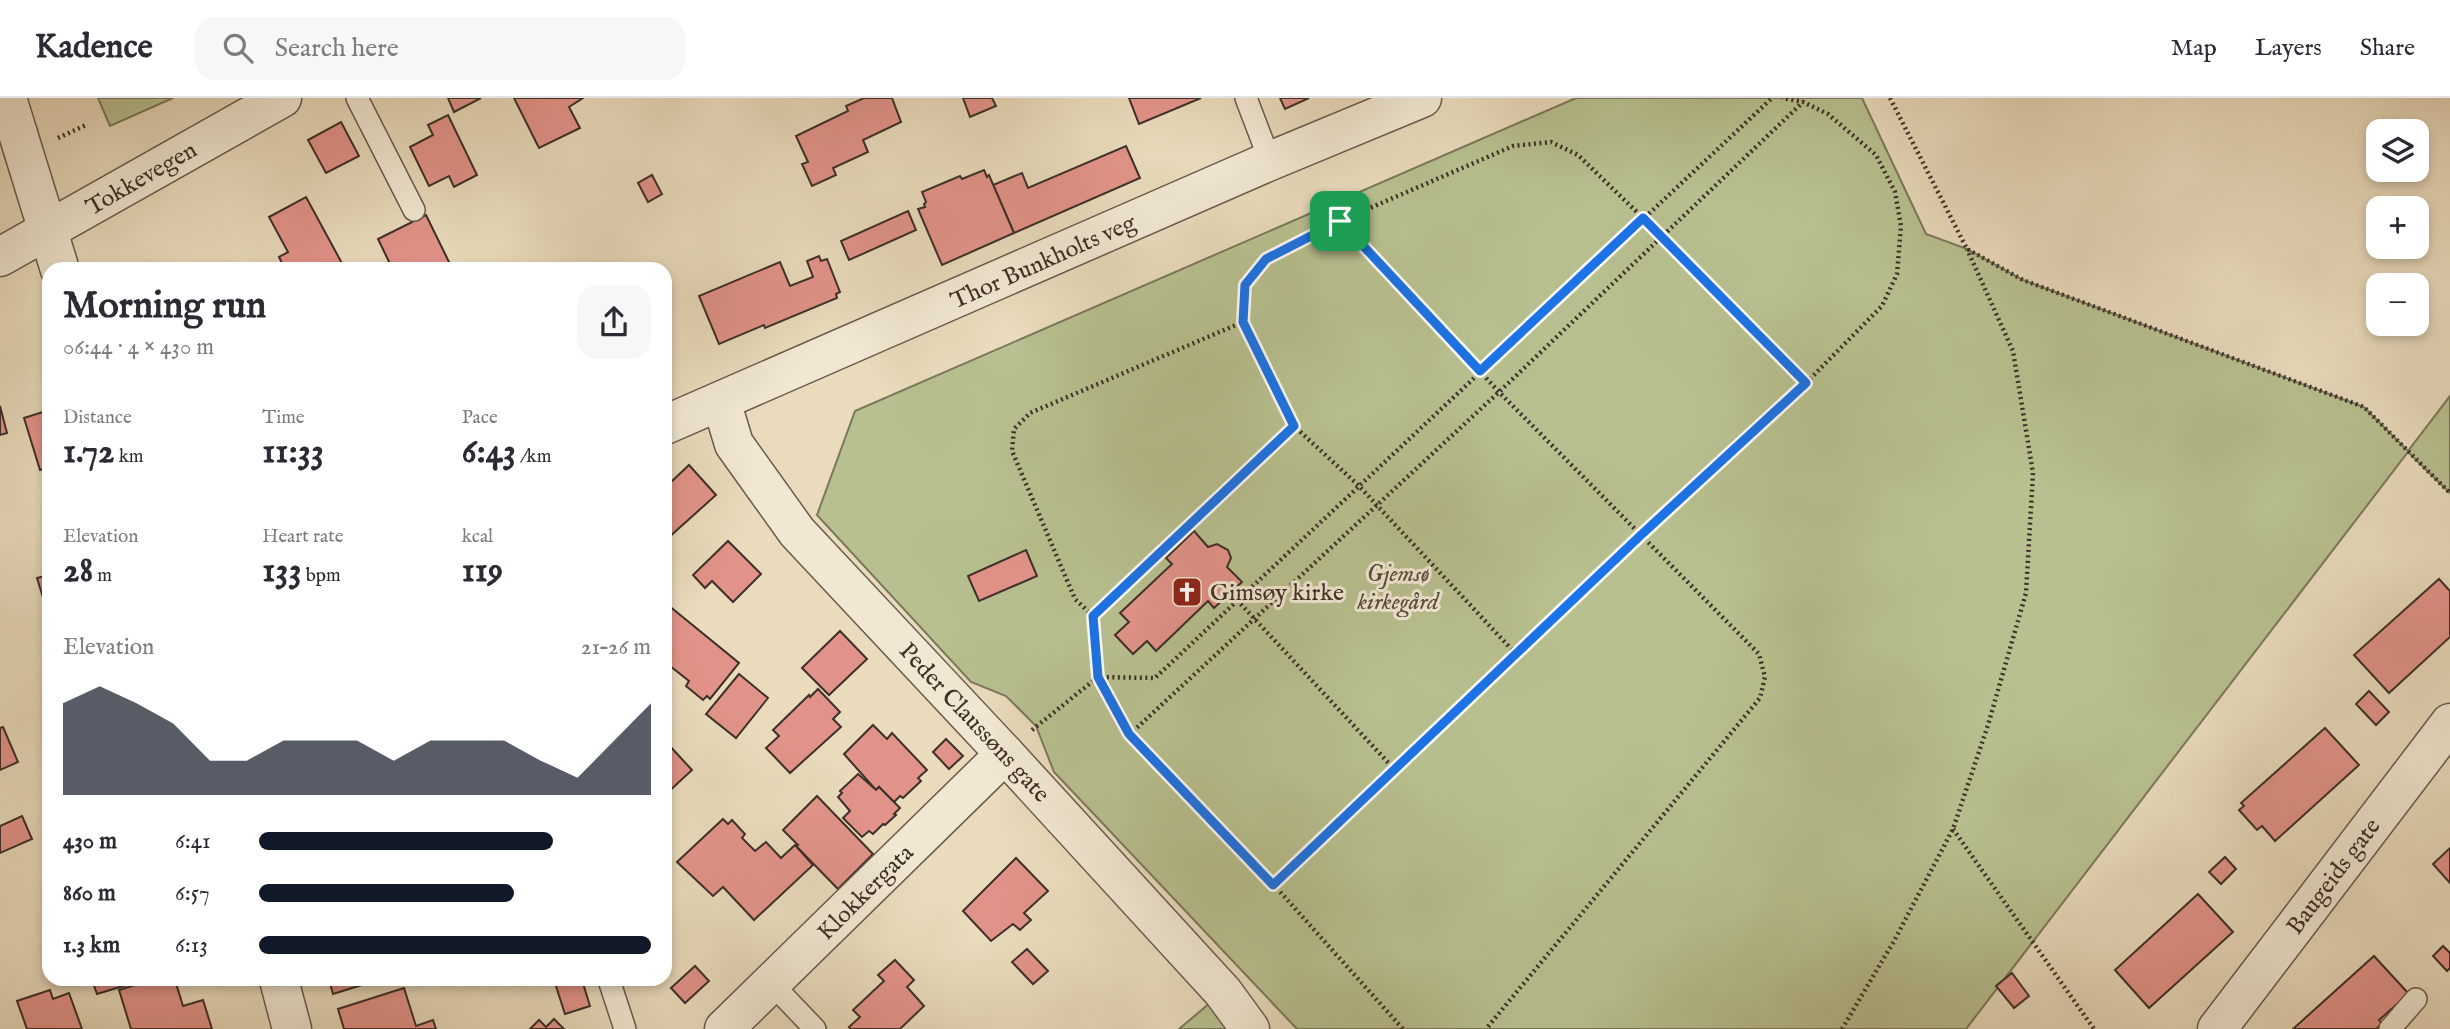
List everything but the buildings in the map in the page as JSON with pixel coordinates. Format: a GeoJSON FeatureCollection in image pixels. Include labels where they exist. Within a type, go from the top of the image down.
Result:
{"type":"FeatureCollection","features":[{"type":"Feature","properties":{"kind":"street"},"geometry":{"type":"LineString","coordinates":[[7,98],[58,262]]}},
{"type":"Feature","properties":{"kind":"street","name":"Tokkevegen"},"geometry":{"type":"LineString","coordinates":[[0,257],[282,98]]}},
{"type":"Feature","properties":{"kind":"street","name":"Thor Bunkholts veg"},"geometry":{"type":"LineString","coordinates":[[672,422],[1270,161],[1422,98]]}},
{"type":"Feature","properties":{"kind":"street","name":"Peder Claussøns gate"},"geometry":{"type":"LineString","coordinates":[[721,401],[734,444],[797,532],[1223,992],[1250,1029]]}},
{"type":"Feature","properties":{"kind":"street","name":"Baugeids gate"},"geometry":{"type":"LineString","coordinates":[[2217,1029],[2450,723]]}},
{"type":"Feature","properties":{"kind":"street","name":"Klokkergata"},"geometry":{"type":"LineString","coordinates":[[724,1029],[1005,754]]}},
{"type":"Feature","properties":{"kind":"street"},"geometry":{"type":"LineString","coordinates":[[281,986],[292,1029]]}},
{"type":"Feature","properties":{"kind":"lane"},"geometry":{"type":"LineString","coordinates":[[356,98],[414,209]]}},
{"type":"Feature","properties":{"kind":"lane"},"geometry":{"type":"LineString","coordinates":[[1246,98],[1270,161]]}},
{"type":"Feature","properties":{"kind":"lane"},"geometry":{"type":"LineString","coordinates":[[772,984],[815,1029]]}},
{"type":"Feature","properties":{"kind":"lane"},"geometry":{"type":"LineString","coordinates":[[611,986],[625,1029]]}},
{"type":"Feature","properties":{"kind":"lane"},"geometry":{"type":"LineString","coordinates":[[2390,1029],[2416,999]]}},
{"type":"Feature","properties":{"kind":"path"},"geometry":{"type":"LineString","coordinates":[[1005,754],[1098,677],[1155,678],[1772,98]]}},
{"type":"Feature","properties":{"kind":"path"},"geometry":{"type":"LineString","coordinates":[[1273,885],[1641,535],[1806,383],[1882,306],[1896,274],[1901,226],[1895,192],[1876,155],[1828,114],[1803,102],[1782,98]]}},
{"type":"Feature","properties":{"kind":"path"},"geometry":{"type":"LineString","coordinates":[[1842,1029],[1894,941],[1953,829],[1988,725],[2026,593],[2033,473],[2013,351],[1968,248],[1890,98]]}},
{"type":"Feature","properties":{"kind":"path"},"geometry":{"type":"LineString","coordinates":[[1129,734],[1499,393],[1803,102]]}},
{"type":"Feature","properties":{"kind":"path"},"geometry":{"type":"LineString","coordinates":[[1516,654],[1358,485],[1294,426],[1243,322],[1245,285],[1266,259],[1340,221],[1513,146],[1551,142],[1578,155],[1806,383]]}},
{"type":"Feature","properties":{"kind":"path"},"geometry":{"type":"LineString","coordinates":[[1340,221],[1499,393],[1759,654],[1765,677],[1760,698],[1486,1029]]}},
{"type":"Feature","properties":{"kind":"path"},"geometry":{"type":"LineString","coordinates":[[1968,248],[2023,280],[2364,407],[2450,493]]}},
{"type":"Feature","properties":{"kind":"path"},"geometry":{"type":"LineString","coordinates":[[1243,322],[1030,413],[1014,429],[1012,451],[1075,599],[1093,616],[1098,677],[1129,734],[1273,885],[1403,1029]]}},
{"type":"Feature","properties":{"kind":"path"},"geometry":{"type":"LineString","coordinates":[[1093,616],[1294,426]]}},
{"type":"Feature","properties":{"kind":"path"},"geometry":{"type":"LineString","coordinates":[[1237,600],[1395,770]]}},
{"type":"Feature","properties":{"kind":"path"},"geometry":{"type":"LineString","coordinates":[[1953,829],[2094,1029]]}},
{"type":"Feature","properties":{"kind":"green space"},"geometry":{"type":"Polygon","coordinates":[[[98,98],[173,98],[110,126],[98,98]]]}},
{"type":"Feature","properties":{"kind":"green space","name":"Gjemsø kirkegård"},"geometry":{"type":"Polygon","coordinates":[[[1576,98],[1862,98],[1926,234],[1967,249],[2023,280],[2364,407],[2408,451],[2450,396],[2450,493],[2408,452],[1966,1029],[1297,1029],[1054,772],[1036,726],[1006,696],[971,682],[817,515],[855,411],[1576,98]]]}},
{"type":"Feature","properties":{"kind":"green space"},"geometry":{"type":"Polygon","coordinates":[[[1223,992],[1254,1029],[1179,1029],[1223,992]]]}},
{"type":"Feature","properties":{"kind":"place","name":"Gimsøy kirke"},"geometry":{"type":"Point","coordinates":[1187,592]}},
{"type":"Feature","properties":{"kind":"route"},"geometry":{"type":"LineString","coordinates":[[1643,218],[1806,383],[1641,535],[1273,885],[1129,734],[1098,677],[1093,616],[1294,426],[1243,322],[1245,285],[1266,259],[1340,221],[1480,371],[1643,218]]}}]}
